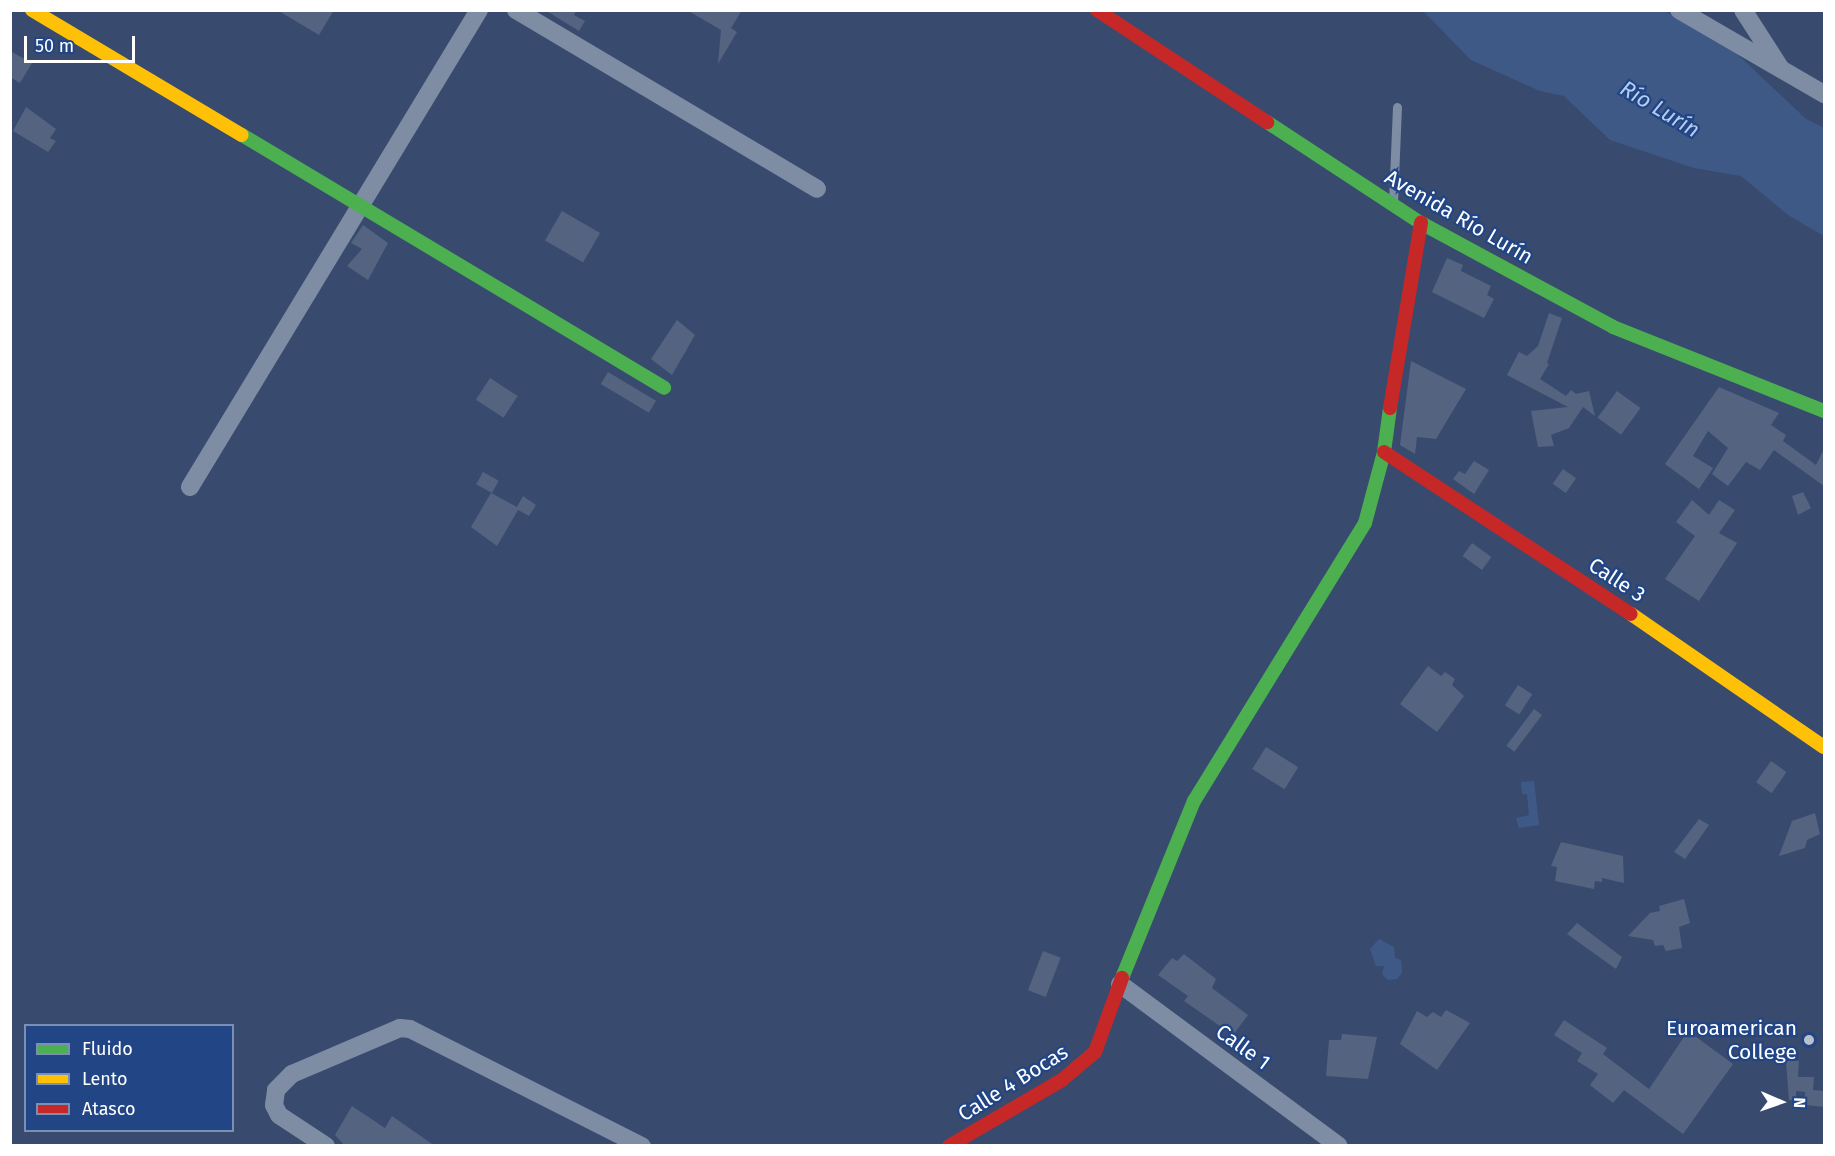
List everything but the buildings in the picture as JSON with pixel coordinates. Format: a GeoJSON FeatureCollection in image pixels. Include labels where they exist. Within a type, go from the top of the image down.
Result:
{"type":"FeatureCollection","features":[{"type":"Feature","properties":{"kind":"street"},"geometry":{"type":"LineString","coordinates":[[32,10],[664,388]]}},
{"type":"Feature","properties":{"kind":"street"},"geometry":{"type":"LineString","coordinates":[[190,487],[479,10]]}},
{"type":"Feature","properties":{"kind":"street"},"geometry":{"type":"LineString","coordinates":[[516,10],[817,189]]}},
{"type":"Feature","properties":{"kind":"street","name":"Avenida Río Lurín"},"geometry":{"type":"LineString","coordinates":[[1097,10],[1421,223],[1613,327],[1824,411]]}},
{"type":"Feature","properties":{"kind":"street"},"geometry":{"type":"LineString","coordinates":[[1679,10],[1824,94]]}},
{"type":"Feature","properties":{"kind":"street"},"geometry":{"type":"LineString","coordinates":[[1743,10],[1782,70]]}},
{"type":"Feature","properties":{"kind":"street","name":"Calle 4 Bocas"},"geometry":{"type":"LineString","coordinates":[[949,1146],[1081,1068],[1095,1052],[1106,1029],[1120,984],[1169,853],[1194,801],[1349,555],[1365,524],[1384,452],[1396,354],[1421,223]]}},
{"type":"Feature","properties":{"kind":"street","name":"Calle 3"},"geometry":{"type":"LineString","coordinates":[[1384,452],[1706,664],[1824,747]]}},
{"type":"Feature","properties":{"kind":"street","name":"Calle 1"},"geometry":{"type":"LineString","coordinates":[[1120,984],[1339,1146]]}},
{"type":"Feature","properties":{"kind":"street"},"geometry":{"type":"LineString","coordinates":[[326,1146],[279,1115],[274,1105],[276,1090],[292,1074],[400,1028],[642,1146]]}},
{"type":"Feature","properties":{"kind":"lane"},"geometry":{"type":"LineString","coordinates":[[1392,204],[1397,107]]}},
{"type":"Feature","properties":{"kind":"water","name":"Río Lurín"},"geometry":{"type":"Polygon","coordinates":[[[1423,11],[1665,11],[1736,53],[1806,119],[1824,128],[1824,236],[1788,215],[1741,176],[1694,168],[1610,140],[1564,96],[1540,91],[1471,60],[1423,11]]]}},
{"type":"Feature","properties":{"kind":"water"},"geometry":{"type":"Polygon","coordinates":[[[1534,781],[1539,825],[1519,828],[1516,818],[1529,815],[1527,794],[1522,794],[1521,782],[1534,781]]]}},
{"type":"Feature","properties":{"kind":"water"},"geometry":{"type":"Polygon","coordinates":[[[1379,939],[1394,947],[1395,958],[1401,960],[1402,973],[1397,979],[1388,980],[1382,974],[1384,966],[1376,966],[1370,949],[1379,939]]]}},
{"type":"Feature","properties":{"kind":"traffic: fast"},"geometry":{"type":"LineString","coordinates":[[1267,122],[1421,223],[1613,327],[1824,411]]}},
{"type":"Feature","properties":{"kind":"traffic: fast"},"geometry":{"type":"LineString","coordinates":[[242,135],[664,388]]}},
{"type":"Feature","properties":{"kind":"traffic: fast"},"geometry":{"type":"LineString","coordinates":[[1122,978],[1194,801],[1365,523],[1384,452],[1390,408]]}},
{"type":"Feature","properties":{"kind":"traffic: slow"},"geometry":{"type":"LineString","coordinates":[[32,10],[242,135]]}},
{"type":"Feature","properties":{"kind":"traffic: slow"},"geometry":{"type":"LineString","coordinates":[[1631,614],[1824,747]]}},
{"type":"Feature","properties":{"kind":"traffic: jam"},"geometry":{"type":"LineString","coordinates":[[1097,10],[1267,122]]}},
{"type":"Feature","properties":{"kind":"traffic: jam"},"geometry":{"type":"LineString","coordinates":[[1390,408],[1421,223]]}},
{"type":"Feature","properties":{"kind":"traffic: jam"},"geometry":{"type":"LineString","coordinates":[[1384,452],[1631,614]]}},
{"type":"Feature","properties":{"kind":"traffic: jam"},"geometry":{"type":"LineString","coordinates":[[949,1146],[1062,1080],[1095,1052],[1122,978]]}},
{"type":"Feature","properties":{"kind":"place","name":"Euroamerican College"},"geometry":{"type":"Point","coordinates":[1809,1040]}}]}
